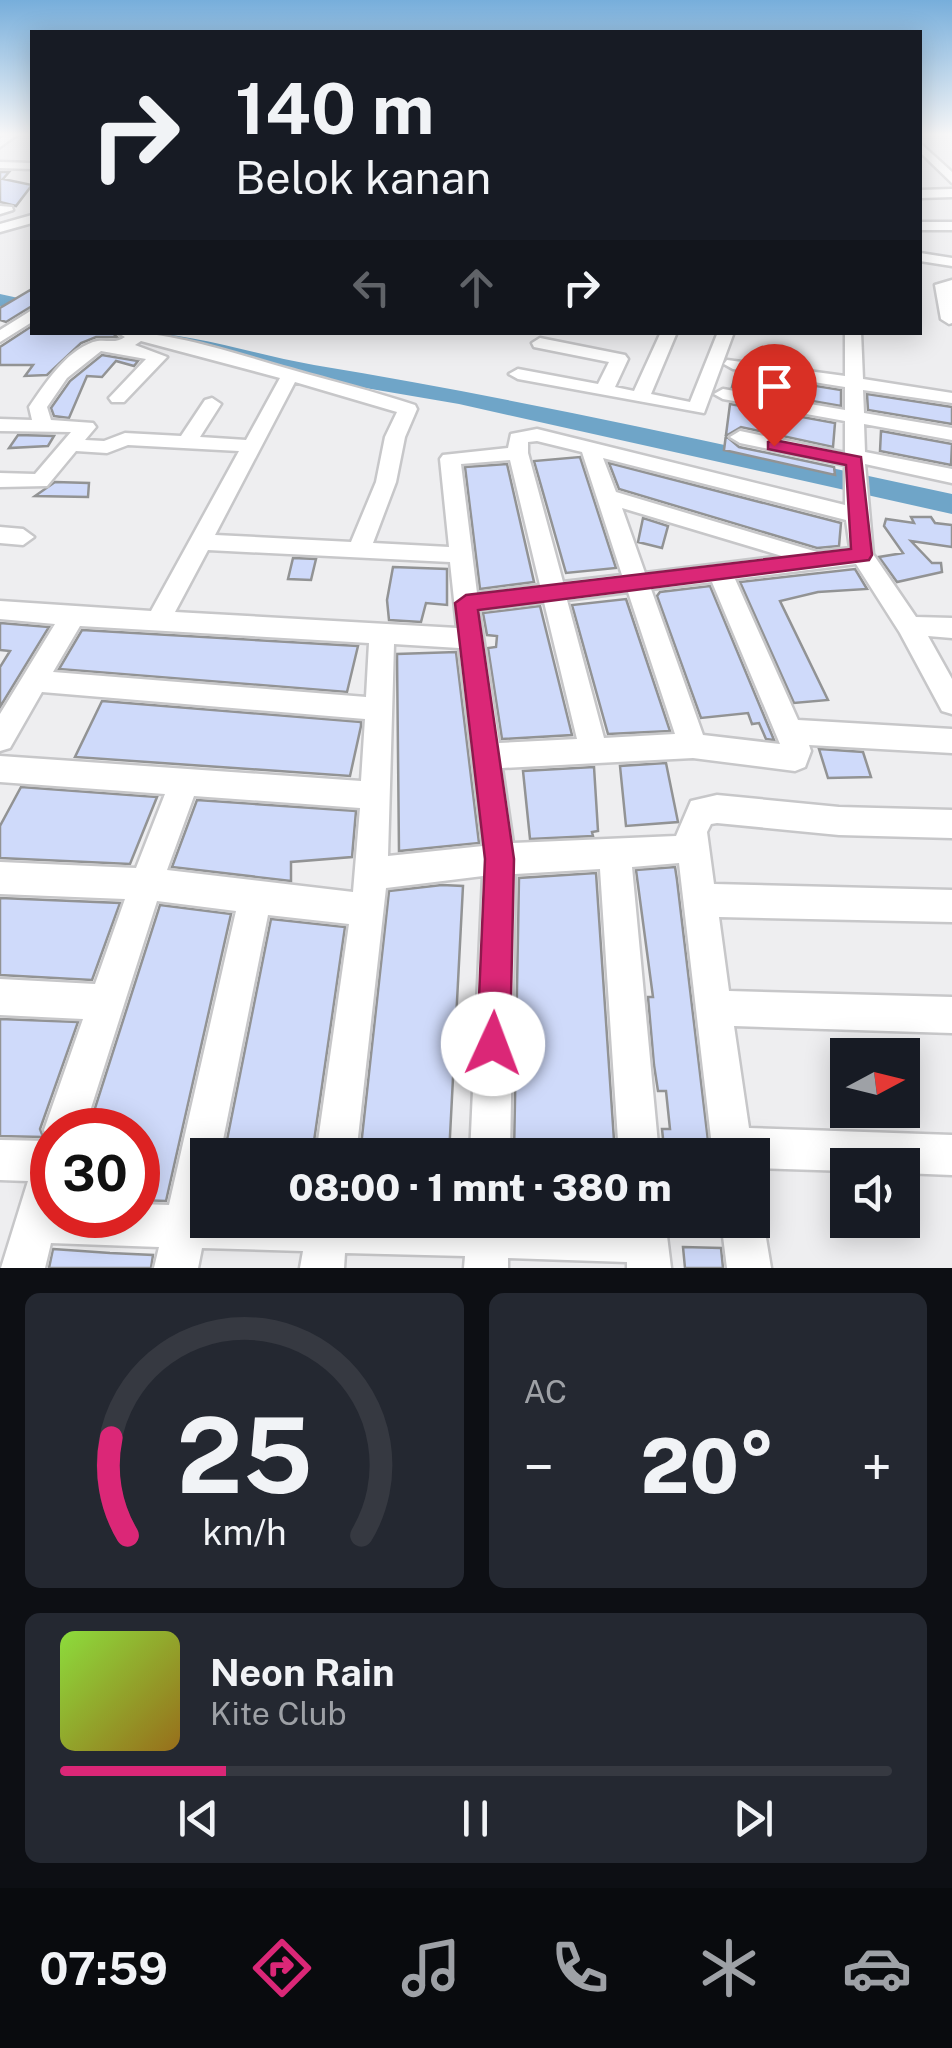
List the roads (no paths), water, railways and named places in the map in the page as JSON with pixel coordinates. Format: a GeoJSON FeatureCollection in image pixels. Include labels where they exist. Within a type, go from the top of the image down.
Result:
{"type":"FeatureCollection","features":[{"type":"Feature","properties":{"kind":"street"},"geometry":{"type":"LineString","coordinates":[[922,206],[952,206]]}},
{"type":"Feature","properties":{"kind":"street"},"geometry":{"type":"LineString","coordinates":[[0,228],[30,220]]}},
{"type":"Feature","properties":{"kind":"street"},"geometry":{"type":"LineString","coordinates":[[922,226],[952,226]]}},
{"type":"Feature","properties":{"kind":"street"},"geometry":{"type":"LineString","coordinates":[[922,258],[952,262]]}},
{"type":"Feature","properties":{"kind":"street"},"geometry":{"type":"LineString","coordinates":[[949,311],[943,285],[952,285]]}},
{"type":"Feature","properties":{"kind":"street"},"geometry":{"type":"LineString","coordinates":[[0,317],[28,318]]}},
{"type":"Feature","properties":{"kind":"street"},"geometry":{"type":"LineString","coordinates":[[0,337],[28,318]]}},
{"type":"Feature","properties":{"kind":"street"},"geometry":{"type":"LineString","coordinates":[[640,398],[668,335]]}},
{"type":"Feature","properties":{"kind":"street"},"geometry":{"type":"LineString","coordinates":[[518,374],[698,409],[725,335]]}},
{"type":"Feature","properties":{"kind":"street"},"geometry":{"type":"LineString","coordinates":[[853,335],[855,479],[862,555],[909,626],[952,703]]}},
{"type":"Feature","properties":{"kind":"street"},"geometry":{"type":"LineString","coordinates":[[118,398],[158,357],[133,336]]}},
{"type":"Feature","properties":{"kind":"street"},"geometry":{"type":"LineString","coordinates":[[43,426],[38,407],[64,371],[100,344],[133,336],[347,388],[408,409],[395,435],[390,468],[359,550]]}},
{"type":"Feature","properties":{"kind":"street"},"geometry":{"type":"LineString","coordinates":[[540,343],[620,359],[604,391]]}},
{"type":"Feature","properties":{"kind":"street"},"geometry":{"type":"LineString","coordinates":[[733,364],[952,398]]}},
{"type":"Feature","properties":{"kind":"street"},"geometry":{"type":"LineString","coordinates":[[160,618],[290,375]]}},
{"type":"Feature","properties":{"kind":"street"},"geometry":{"type":"LineString","coordinates":[[723,394],[952,434]]}},
{"type":"Feature","properties":{"kind":"street"},"geometry":{"type":"LineString","coordinates":[[186,442],[212,404]]}},
{"type":"Feature","properties":{"kind":"street"},"geometry":{"type":"LineString","coordinates":[[774,446],[784,405]]}},
{"type":"Feature","properties":{"kind":"street"},"geometry":{"type":"LineString","coordinates":[[0,425],[86,427],[40,481],[0,480]]}},
{"type":"Feature","properties":{"kind":"street"},"geometry":{"type":"LineString","coordinates":[[594,752],[551,591],[518,453],[518,438],[527,434],[590,448],[855,479],[952,476]]}},
{"type":"Feature","properties":{"kind":"street"},"geometry":{"type":"LineString","coordinates":[[740,438],[774,446],[855,479]]}},
{"type":"Feature","properties":{"kind":"street"},"geometry":{"type":"LineString","coordinates":[[72,445],[106,447],[125,439],[252,446]]}},
{"type":"Feature","properties":{"kind":"street"},"geometry":{"type":"LineString","coordinates":[[590,448],[693,746]]}},
{"type":"Feature","properties":{"kind":"street"},"geometry":{"type":"LineString","coordinates":[[491,1138],[500,859],[450,459],[518,453]]}},
{"type":"Feature","properties":{"kind":"street"},"geometry":{"type":"LineString","coordinates":[[608,498],[818,558]]}},
{"type":"Feature","properties":{"kind":"street"},"geometry":{"type":"LineString","coordinates":[[198,542],[447,554]]}},
{"type":"Feature","properties":{"kind":"street"},"geometry":{"type":"LineString","coordinates":[[466,603],[862,555]]}},
{"type":"Feature","properties":{"kind":"street"},"geometry":{"type":"LineString","coordinates":[[488,756],[693,746],[795,758],[797,752],[789,732],[720,572]]}},
{"type":"Feature","properties":{"kind":"street"},"geometry":{"type":"LineString","coordinates":[[0,610],[472,640]]}},
{"type":"Feature","properties":{"kind":"street"},"geometry":{"type":"LineString","coordinates":[[0,738],[73,616]]}},
{"type":"Feature","properties":{"kind":"street"},"geometry":{"type":"LineString","coordinates":[[909,626],[952,628]]}},
{"type":"Feature","properties":{"kind":"street"},"geometry":{"type":"LineString","coordinates":[[338,1138],[372,874],[382,634]]}},
{"type":"Feature","properties":{"kind":"street"},"geometry":{"type":"LineString","coordinates":[[34,682],[378,708]]}},
{"type":"Feature","properties":{"kind":"street"},"geometry":{"type":"LineString","coordinates":[[789,732],[952,740]]}},
{"type":"Feature","properties":{"kind":"street"},"geometry":{"type":"LineString","coordinates":[[0,769],[376,796]]}},
{"type":"Feature","properties":{"kind":"street"},"geometry":{"type":"LineString","coordinates":[[71,1108],[146,884],[186,781]]}},
{"type":"Feature","properties":{"kind":"street"},"geometry":{"type":"LineString","coordinates":[[730,1138],[691,830],[702,811],[952,824]]}},
{"type":"Feature","properties":{"kind":"street"},"geometry":{"type":"LineString","coordinates":[[372,874],[500,859],[674,850]]}},
{"type":"Feature","properties":{"kind":"street"},"geometry":{"type":"LineString","coordinates":[[615,855],[638,1138]]}},
{"type":"Feature","properties":{"kind":"street"},"geometry":{"type":"LineString","coordinates":[[0,878],[146,884],[366,910]]}},
{"type":"Feature","properties":{"kind":"street"},"geometry":{"type":"LineString","coordinates":[[176,1268],[256,899]]}},
{"type":"Feature","properties":{"kind":"street"},"geometry":{"type":"LineString","coordinates":[[698,900],[952,906]]}},
{"type":"Feature","properties":{"kind":"street"},"geometry":{"type":"LineString","coordinates":[[0,997],[106,1002]]}},
{"type":"Feature","properties":{"kind":"street"},"geometry":{"type":"LineString","coordinates":[[712,1008],[952,1015]]}},
{"type":"Feature","properties":{"kind":"street"},"geometry":{"type":"LineString","coordinates":[[770,1152],[952,1154]]}},
{"type":"Feature","properties":{"kind":"street"},"geometry":{"type":"LineString","coordinates":[[0,1160],[30,1162]]}},
{"type":"Feature","properties":{"kind":"street"},"geometry":{"type":"LineString","coordinates":[[160,1225],[325,1241],[646,1243]]}},
{"type":"Feature","properties":{"kind":"street"},"geometry":{"type":"LineString","coordinates":[[23,1268],[31,1238]]}},
{"type":"Feature","properties":{"kind":"street"},"geometry":{"type":"LineString","coordinates":[[745,1238],[749,1268]]}},
{"type":"Feature","properties":{"kind":"waterway"},"geometry":{"type":"LineString","coordinates":[[0,300],[30,307]]}},
{"type":"Feature","properties":{"kind":"waterway"},"geometry":{"type":"LineString","coordinates":[[152,335],[295,369],[459,396],[952,504]]}}]}
